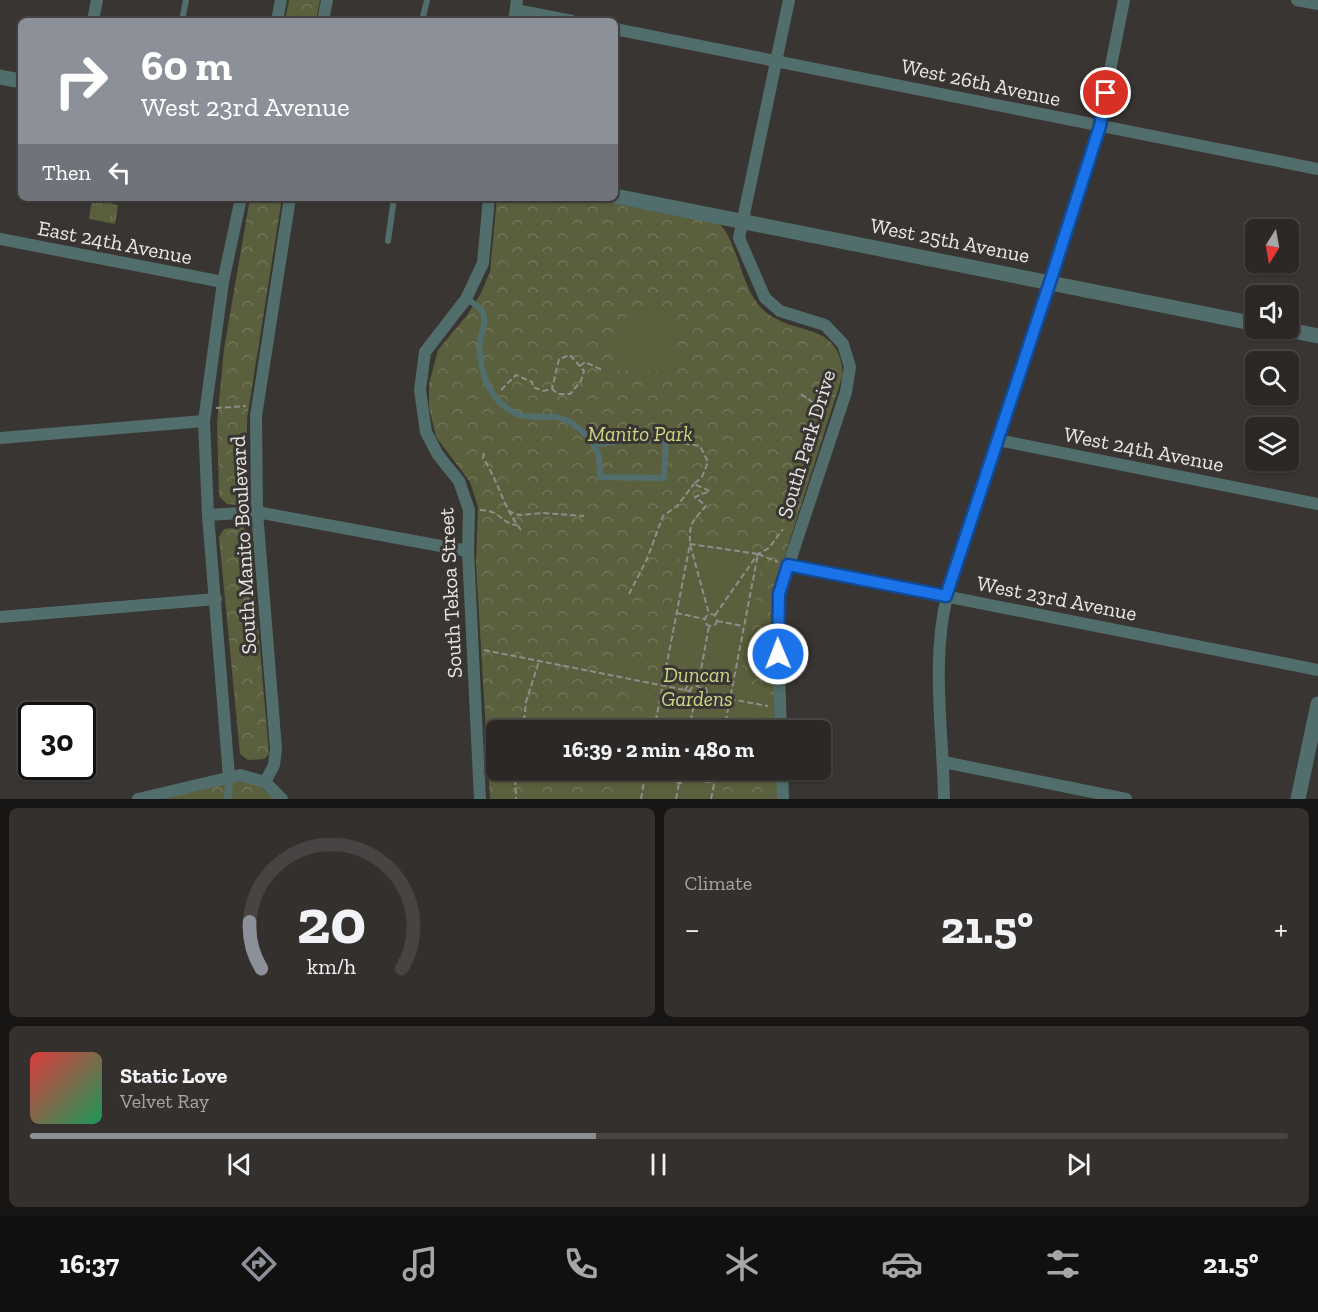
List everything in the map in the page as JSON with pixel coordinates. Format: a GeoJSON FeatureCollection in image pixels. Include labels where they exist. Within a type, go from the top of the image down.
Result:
{"type":"FeatureCollection","features":[{"type":"Feature","properties":{"kind":"street"},"geometry":{"type":"LineString","coordinates":[[94,18],[97,0]]}},
{"type":"Feature","properties":{"kind":"street"},"geometry":{"type":"LineString","coordinates":[[278,18],[281,0]]}},
{"type":"Feature","properties":{"kind":"street"},"geometry":{"type":"LineString","coordinates":[[324,18],[327,0]]}},
{"type":"Feature","properties":{"kind":"street","name":"South Park Drive"},"geometry":{"type":"LineString","coordinates":[[781,720],[777,618],[779,594],[842,403],[850,367],[843,344],[825,325],[780,311],[765,298],[739,238],[789,0]]}},
{"type":"Feature","properties":{"kind":"street"},"geometry":{"type":"LineString","coordinates":[[944,799],[939,625],[946,596],[1100,126],[1124,0]]}},
{"type":"Feature","properties":{"kind":"street"},"geometry":{"type":"LineString","coordinates":[[1297,0],[1318,4]]}},
{"type":"Feature","properties":{"kind":"street"},"geometry":{"type":"LineString","coordinates":[[516,10],[557,18]]}},
{"type":"Feature","properties":{"kind":"street","name":"West 26th Avenue"},"geometry":{"type":"LineString","coordinates":[[618,30],[1318,169]]}},
{"type":"Feature","properties":{"kind":"street"},"geometry":{"type":"LineString","coordinates":[[0,77],[18,80]]}},
{"type":"Feature","properties":{"kind":"street","name":"West 25th Avenue"},"geometry":{"type":"LineString","coordinates":[[618,197],[1245,322]]}},
{"type":"Feature","properties":{"kind":"street","name":"South Manito Boulevard"},"geometry":{"type":"LineString","coordinates":[[229,777],[208,515],[204,422],[223,282],[240,201]]}},
{"type":"Feature","properties":{"kind":"street","name":"South Manito Boulevard"},"geometry":{"type":"LineString","coordinates":[[265,782],[274,765],[276,749],[258,512],[256,416],[290,201]]}},
{"type":"Feature","properties":{"kind":"street","name":"South Tekoa Street"},"geometry":{"type":"LineString","coordinates":[[480,799],[468,551],[469,510],[459,481],[438,455],[426,432],[420,390],[425,352],[466,299],[483,263],[489,201]]}},
{"type":"Feature","properties":{"kind":"street","name":"East 24th Avenue"},"geometry":{"type":"LineString","coordinates":[[0,239],[223,282]]}},
{"type":"Feature","properties":{"kind":"street"},"geometry":{"type":"LineString","coordinates":[[1299,332],[1318,336]]}},
{"type":"Feature","properties":{"kind":"street"},"geometry":{"type":"LineString","coordinates":[[0,438],[204,422]]}},
{"type":"Feature","properties":{"kind":"street","name":"West 24th Avenue"},"geometry":{"type":"LineString","coordinates":[[998,440],[1318,504]]}},
{"type":"Feature","properties":{"kind":"street"},"geometry":{"type":"LineString","coordinates":[[208,515],[258,512],[468,551]]}},
{"type":"Feature","properties":{"kind":"street","name":"West 23rd Avenue"},"geometry":{"type":"LineString","coordinates":[[788,565],[1318,670]]}},
{"type":"Feature","properties":{"kind":"street"},"geometry":{"type":"LineString","coordinates":[[0,617],[216,599]]}},
{"type":"Feature","properties":{"kind":"street"},"geometry":{"type":"LineString","coordinates":[[1298,799],[1313,753],[1318,704]]}},
{"type":"Feature","properties":{"kind":"street"},"geometry":{"type":"LineString","coordinates":[[944,762],[1126,799]]}},
{"type":"Feature","properties":{"kind":"street"},"geometry":{"type":"LineString","coordinates":[[138,799],[229,777],[247,776],[265,782],[282,799]]}},
{"type":"Feature","properties":{"kind":"street"},"geometry":{"type":"LineString","coordinates":[[228,799],[229,777]]}},
{"type":"Feature","properties":{"kind":"street"},"geometry":{"type":"LineString","coordinates":[[782,780],[783,799]]}},
{"type":"Feature","properties":{"kind":"lane"},"geometry":{"type":"LineString","coordinates":[[183,18],[186,0]]}},
{"type":"Feature","properties":{"kind":"lane"},"geometry":{"type":"LineString","coordinates":[[423,18],[427,0]]}},
{"type":"Feature","properties":{"kind":"lane"},"geometry":{"type":"LineString","coordinates":[[388,241],[394,201]]}},
{"type":"Feature","properties":{"kind":"lane"},"geometry":{"type":"LineString","coordinates":[[466,299],[479,306],[484,315],[480,355],[486,380],[495,397],[512,412],[524,417],[554,417],[565,420],[594,445],[598,454],[600,477],[664,478],[666,441],[634,440],[594,445]]}},
{"type":"Feature","properties":{"kind":"path"},"geometry":{"type":"LineString","coordinates":[[570,355],[584,371],[583,376],[570,394],[558,394],[552,389],[562,356],[570,355]]}},
{"type":"Feature","properties":{"kind":"path"},"geometry":{"type":"LineString","coordinates":[[580,366],[585,362],[602,370]]}},
{"type":"Feature","properties":{"kind":"path"},"geometry":{"type":"LineString","coordinates":[[495,397],[516,375],[532,381],[533,387],[543,391],[552,389]]}},
{"type":"Feature","properties":{"kind":"path"},"geometry":{"type":"LineString","coordinates":[[801,394],[811,401],[822,415]]}},
{"type":"Feature","properties":{"kind":"path"},"geometry":{"type":"LineString","coordinates":[[216,408],[255,404]]}},
{"type":"Feature","properties":{"kind":"path"},"geometry":{"type":"LineString","coordinates":[[629,594],[647,559],[663,516],[677,506],[705,472],[708,462],[706,453],[694,442],[666,441]]}},
{"type":"Feature","properties":{"kind":"path"},"geometry":{"type":"LineString","coordinates":[[484,453],[483,458],[508,512],[521,530]]}},
{"type":"Feature","properties":{"kind":"path"},"geometry":{"type":"LineString","coordinates":[[694,484],[710,491],[696,497],[706,506],[694,516],[689,532],[690,544],[709,614]]}},
{"type":"Feature","properties":{"kind":"path"},"geometry":{"type":"LineString","coordinates":[[469,510],[496,512],[512,525],[517,525]]}},
{"type":"Feature","properties":{"kind":"path"},"geometry":{"type":"LineString","coordinates":[[508,512],[519,515],[543,513],[584,516]]}},
{"type":"Feature","properties":{"kind":"path"},"geometry":{"type":"LineString","coordinates":[[715,615],[759,554],[769,548],[783,529]]}},
{"type":"Feature","properties":{"kind":"path"},"geometry":{"type":"LineString","coordinates":[[690,544],[759,554],[788,565]]}},
{"type":"Feature","properties":{"kind":"path"},"geometry":{"type":"LineString","coordinates":[[656,720],[690,544]]}},
{"type":"Feature","properties":{"kind":"path"},"geometry":{"type":"LineString","coordinates":[[726,720],[759,554]]}},
{"type":"Feature","properties":{"kind":"path"},"geometry":{"type":"LineString","coordinates":[[676,613],[705,619],[709,626],[698,682],[703,694]]}},
{"type":"Feature","properties":{"kind":"path"},"geometry":{"type":"LineString","coordinates":[[709,614],[715,615]]}},
{"type":"Feature","properties":{"kind":"path"},"geometry":{"type":"LineString","coordinates":[[705,619],[709,614]]}},
{"type":"Feature","properties":{"kind":"path"},"geometry":{"type":"LineString","coordinates":[[715,615],[717,621]]}},
{"type":"Feature","properties":{"kind":"path"},"geometry":{"type":"LineString","coordinates":[[709,626],[717,621],[743,626]]}},
{"type":"Feature","properties":{"kind":"path"},"geometry":{"type":"LineString","coordinates":[[472,648],[690,691],[698,686]]}},
{"type":"Feature","properties":{"kind":"path"},"geometry":{"type":"LineString","coordinates":[[524,720],[526,702],[539,661]]}},
{"type":"Feature","properties":{"kind":"path"},"geometry":{"type":"LineString","coordinates":[[698,682],[706,688],[707,694],[701,703],[694,704],[686,697],[685,690],[689,684],[698,682]]}},
{"type":"Feature","properties":{"kind":"path"},"geometry":{"type":"LineString","coordinates":[[690,691],[695,699],[691,720]]}},
{"type":"Feature","properties":{"kind":"path"},"geometry":{"type":"LineString","coordinates":[[695,699],[707,694],[780,709]]}},
{"type":"Feature","properties":{"kind":"path"},"geometry":{"type":"LineString","coordinates":[[515,780],[516,799]]}},
{"type":"Feature","properties":{"kind":"path"},"geometry":{"type":"LineString","coordinates":[[641,799],[644,780]]}},
{"type":"Feature","properties":{"kind":"path"},"geometry":{"type":"LineString","coordinates":[[676,799],[679,783],[677,780]]}},
{"type":"Feature","properties":{"kind":"path"},"geometry":{"type":"LineString","coordinates":[[679,783],[683,780]]}},
{"type":"Feature","properties":{"kind":"path"},"geometry":{"type":"LineString","coordinates":[[697,780],[714,783]]}},
{"type":"Feature","properties":{"kind":"path"},"geometry":{"type":"LineString","coordinates":[[711,799],[715,780]]}},
{"type":"Feature","properties":{"kind":"green space"},"geometry":{"type":"Polygon","coordinates":[[[289,0],[320,0],[317,18],[286,18],[289,0]]]}},
{"type":"Feature","properties":{"kind":"green space"},"geometry":{"type":"Polygon","coordinates":[[[92,201],[118,205],[115,224],[89,219],[92,201]]]}},
{"type":"Feature","properties":{"kind":"green space"},"geometry":{"type":"Polygon","coordinates":[[[249,201],[282,201],[247,419],[247,496],[240,505],[227,504],[219,496],[217,423],[224,349],[249,201]]]}},
{"type":"Feature","properties":{"kind":"green space","name":"Manito Park"},"geometry":{"type":"Polygon","coordinates":[[[497,201],[603,201],[720,224],[732,245],[751,294],[758,304],[779,320],[815,333],[834,345],[840,357],[843,374],[772,596],[775,720],[486,720],[486,732],[476,564],[478,507],[470,482],[436,437],[429,407],[429,384],[438,350],[468,314],[490,272],[497,201]]]}},
{"type":"Feature","properties":{"kind":"green space"},"geometry":{"type":"Polygon","coordinates":[[[659,306],[674,307],[679,367],[671,373],[618,370],[615,345],[620,325],[634,312],[659,306]]]}},
{"type":"Feature","properties":{"kind":"green space"},"geometry":{"type":"Polygon","coordinates":[[[243,527],[250,533],[269,754],[264,759],[248,760],[240,754],[219,537],[224,529],[243,527]]]}},
{"type":"Feature","properties":{"kind":"green space","name":"Duncan Gardens"},"geometry":{"type":"Polygon","coordinates":[[[684,536],[764,551],[738,690],[761,695],[770,691],[770,720],[739,711],[737,720],[644,720],[649,694],[626,689],[613,692],[619,661],[629,669],[658,674],[684,536]]]}},
{"type":"Feature","properties":{"kind":"green space"},"geometry":{"type":"Polygon","coordinates":[[[240,780],[256,783],[275,799],[163,799],[240,780]]]}},
{"type":"Feature","properties":{"kind":"green space","name":"Manito Park"},"geometry":{"type":"Polygon","coordinates":[[[489,780],[777,780],[777,799],[490,799],[489,780]]]}},
{"type":"Feature","properties":{"kind":"green space","name":"Duncan Gardens"},"geometry":{"type":"Polygon","coordinates":[[[632,780],[725,780],[721,799],[629,799],[632,780]]]}},
{"type":"Feature","properties":{"kind":"route"},"geometry":{"type":"LineString","coordinates":[[778,654],[779,594],[788,565],[946,596],[1100,126],[1106,93]]}}]}
